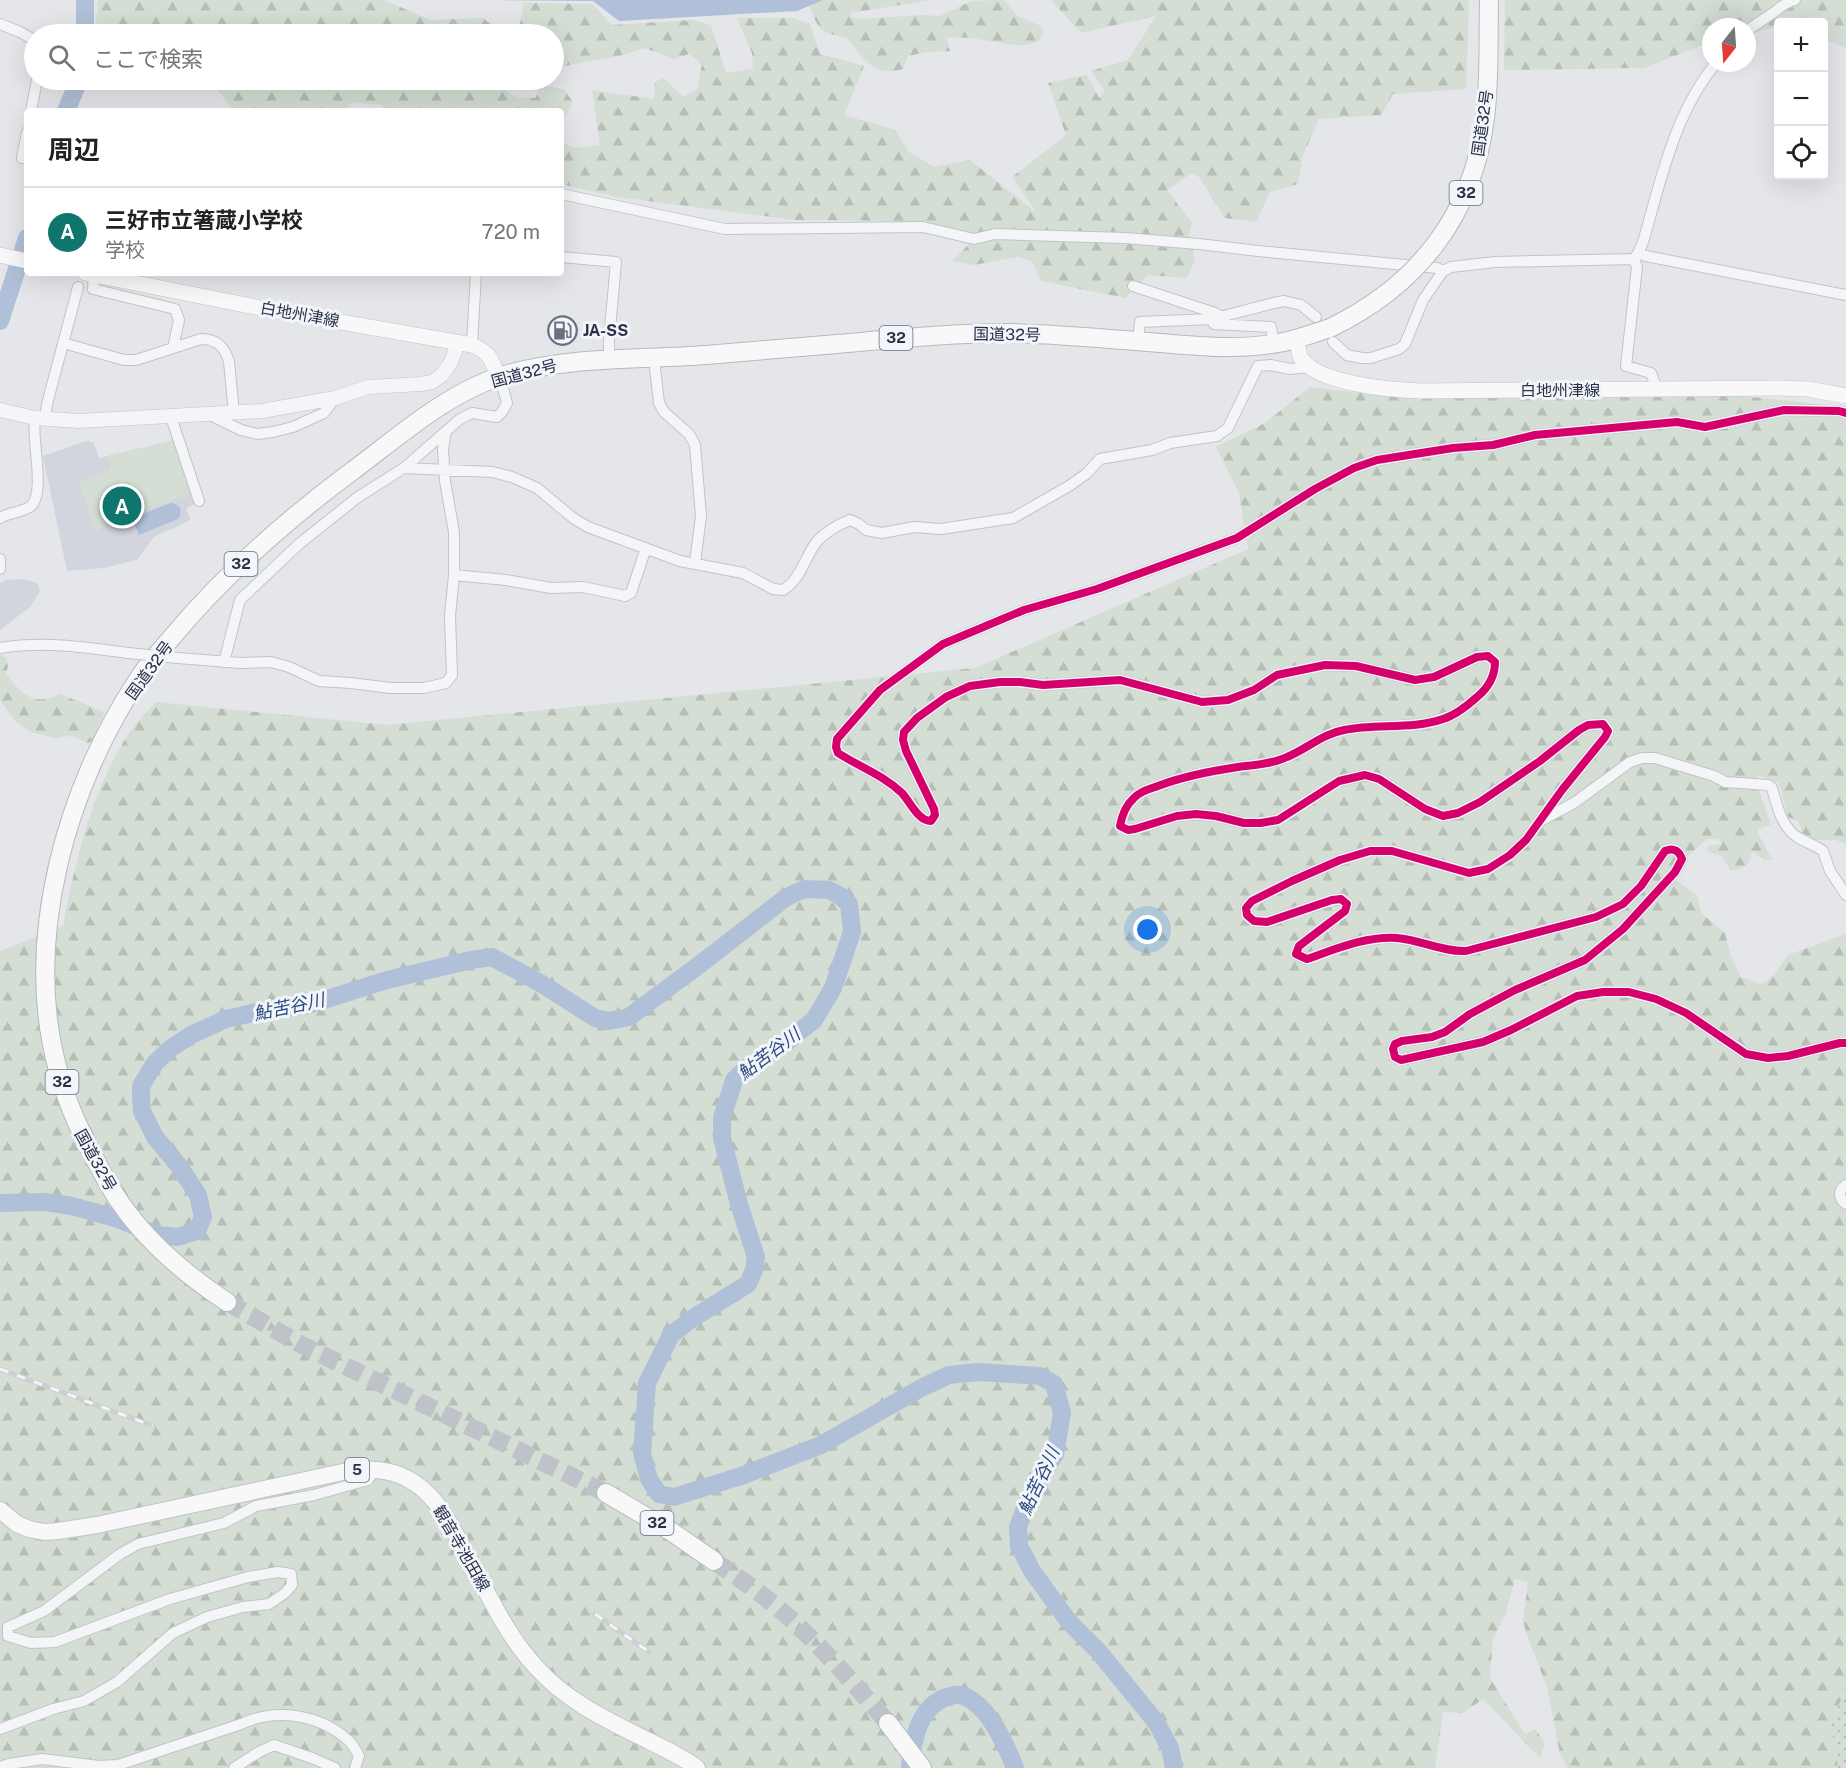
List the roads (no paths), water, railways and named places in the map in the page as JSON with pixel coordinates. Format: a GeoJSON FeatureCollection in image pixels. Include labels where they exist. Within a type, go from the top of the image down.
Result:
{"type":"FeatureCollection","features":[{"type":"Feature","properties":{"kind":"highway","name":"国道32号"},"geometry":{"type":"LineString","coordinates":[[220,1297],[180,1267],[132,1218],[112,1190],[75,1123],[58,1070],[48,1015],[45,964],[50,909],[63,844],[78,797],[103,738],[142,673],[193,612],[234,570],[303,508],[415,424],[456,397],[498,377],[531,368],[572,362],[654,359],[932,334],[1008,333],[1084,336],[1226,347],[1274,344],[1326,329],[1363,311],[1406,278],[1447,231],[1459,208],[1476,165],[1486,118],[1489,0]]}},
{"type":"Feature","properties":{"kind":"highway","name":"32"},"geometry":{"type":"LineString","coordinates":[[610,1496],[714,1561]]}},
{"type":"Feature","properties":{"kind":"highway"},"geometry":{"type":"LineString","coordinates":[[892,1728],[922,1768]]}},
{"type":"Feature","properties":{"kind":"main road"},"geometry":{"type":"LineString","coordinates":[[0,255],[24,260]]}},
{"type":"Feature","properties":{"kind":"main road","name":"白地州津線"},"geometry":{"type":"LineString","coordinates":[[86,278],[472,345]]}},
{"type":"Feature","properties":{"kind":"main road"},"geometry":{"type":"LineString","coordinates":[[1297,339],[1301,358],[1310,367]]}},
{"type":"Feature","properties":{"kind":"main road"},"geometry":{"type":"LineString","coordinates":[[472,345],[486,351],[498,377]]}},
{"type":"Feature","properties":{"kind":"main road","name":"白地州津線"},"geometry":{"type":"LineString","coordinates":[[1310,367],[1354,384],[1388,390],[1421,392],[1778,388],[1808,389],[1846,396]]}},
{"type":"Feature","properties":{"kind":"main road","name":"観音寺池田線"},"geometry":{"type":"LineString","coordinates":[[0,1510],[16,1524],[29,1529],[44,1532],[58,1531],[97,1526],[352,1470],[371,1469],[405,1477],[434,1499],[515,1641],[536,1668],[564,1694],[606,1720],[697,1768]]}},
{"type":"Feature","properties":{"kind":"street"},"geometry":{"type":"LineString","coordinates":[[1756,23],[1784,3],[1796,0]]}},
{"type":"Feature","properties":{"kind":"street"},"geometry":{"type":"LineString","coordinates":[[0,24],[24,34]]}},
{"type":"Feature","properties":{"kind":"street"},"geometry":{"type":"LineString","coordinates":[[1657,389],[1651,373],[1626,366],[1637,267],[1636,256],[1669,150],[1702,80],[1709,72]]}},
{"type":"Feature","properties":{"kind":"street"},"geometry":{"type":"LineString","coordinates":[[32,108],[35,90]]}},
{"type":"Feature","properties":{"kind":"street"},"geometry":{"type":"LineString","coordinates":[[22,158],[24,148]]}},
{"type":"Feature","properties":{"kind":"street"},"geometry":{"type":"LineString","coordinates":[[564,195],[725,229],[923,227],[974,239],[995,234],[1125,238],[1437,268],[1443,271]]}},
{"type":"Feature","properties":{"kind":"street"},"geometry":{"type":"LineString","coordinates":[[1138,341],[1140,322],[1217,318],[1284,302],[1301,305],[1326,329],[1347,355],[1371,358],[1399,350],[1405,344],[1423,300],[1443,271],[1451,267],[1495,262],[1646,256],[1846,295]]}},
{"type":"Feature","properties":{"kind":"street"},"geometry":{"type":"LineString","coordinates":[[564,257],[616,262],[609,360]]}},
{"type":"Feature","properties":{"kind":"street"},"geometry":{"type":"LineString","coordinates":[[472,345],[476,276]]}},
{"type":"Feature","properties":{"kind":"street"},"geometry":{"type":"LineString","coordinates":[[0,518],[24,510],[36,499],[38,486],[33,429],[35,418],[47,404],[63,343],[86,278]]}},
{"type":"Feature","properties":{"kind":"street"},"geometry":{"type":"LineString","coordinates":[[86,278],[93,290],[175,309],[179,320],[173,348]]}},
{"type":"Feature","properties":{"kind":"street"},"geometry":{"type":"LineString","coordinates":[[1134,286],[1215,313],[1217,318]]}},
{"type":"Feature","properties":{"kind":"street"},"geometry":{"type":"LineString","coordinates":[[1217,318],[1214,324],[1271,327],[1274,344]]}},
{"type":"Feature","properties":{"kind":"street"},"geometry":{"type":"LineString","coordinates":[[63,343],[124,360],[136,360],[201,339],[219,343],[229,362],[234,413]]}},
{"type":"Feature","properties":{"kind":"street"},"geometry":{"type":"LineString","coordinates":[[0,410],[35,418],[79,421],[262,411],[335,398],[368,387],[432,382],[442,375],[451,362],[456,342]]}},
{"type":"Feature","properties":{"kind":"street"},"geometry":{"type":"LineString","coordinates":[[654,359],[659,403],[664,412],[689,434],[695,445],[701,516],[695,563]]}},
{"type":"Feature","properties":{"kind":"street"},"geometry":{"type":"LineString","coordinates":[[404,468],[492,472],[512,477],[537,488],[573,518],[588,527],[680,561],[743,573],[773,589],[783,590],[792,585],[816,543],[842,523],[850,520],[866,530],[882,533],[914,527],[941,529],[1013,518],[1069,486],[1086,474],[1100,459],[1152,450],[1170,443],[1217,436],[1228,428],[1258,366],[1290,369],[1310,367]]}},
{"type":"Feature","properties":{"kind":"street"},"geometry":{"type":"LineString","coordinates":[[224,662],[240,600],[299,544],[358,497],[404,468],[460,419],[472,413],[497,417],[507,403],[498,377]]}},
{"type":"Feature","properties":{"kind":"street"},"geometry":{"type":"LineString","coordinates":[[208,414],[241,430],[258,434],[293,427],[324,413],[335,398]]}},
{"type":"Feature","properties":{"kind":"street"},"geometry":{"type":"LineString","coordinates":[[1846,413],[1784,410],[1705,427],[1677,423],[1535,435],[1493,445],[1453,448],[1377,460],[1354,468],[1315,489],[1237,538],[1097,589],[1024,610],[943,644],[880,690],[837,739],[836,747],[838,753],[890,782],[904,795],[922,818],[931,821],[935,815],[934,809],[906,751],[903,740],[904,732],[917,718],[946,697],[970,686],[1000,682],[1043,685],[1120,680],[1202,702],[1228,700],[1254,690],[1277,675],[1325,665],[1356,666],[1415,680],[1434,677],[1478,657],[1488,656],[1495,662],[1492,680],[1481,694],[1461,711],[1443,719],[1421,724],[1344,729],[1328,734],[1278,760],[1207,772],[1171,781],[1135,796],[1127,805],[1121,817],[1120,826],[1128,830],[1135,829],[1177,816],[1196,814],[1244,823],[1278,820],[1339,781],[1365,775],[1379,779],[1425,809],[1443,816],[1458,813],[1480,802],[1540,761],[1579,730],[1588,725],[1603,724],[1608,731],[1605,737],[1562,790],[1526,840],[1510,855],[1488,869],[1469,873],[1392,851],[1370,851],[1340,860],[1292,880],[1252,901],[1246,908],[1246,915],[1254,921],[1267,922],[1341,899],[1347,904],[1346,911],[1299,946],[1296,954],[1307,959],[1362,940],[1398,938],[1452,951],[1466,951],[1596,918],[1623,904],[1641,886],[1665,851],[1676,850],[1682,859],[1675,872],[1623,928],[1585,960],[1499,998],[1470,1014],[1445,1032],[1432,1037],[1395,1044],[1393,1049],[1395,1057],[1401,1060],[1410,1059],[1482,1042],[1511,1030],[1577,996],[1603,992],[1629,993],[1656,999],[1686,1013],[1746,1054],[1768,1058],[1788,1056],[1846,1043]]}},
{"type":"Feature","properties":{"kind":"street"},"geometry":{"type":"LineString","coordinates":[[171,417],[199,501]]}},
{"type":"Feature","properties":{"kind":"street"},"geometry":{"type":"LineString","coordinates":[[0,648],[46,644],[72,645],[177,658],[224,662],[271,662],[289,667],[319,681],[390,688],[424,688],[446,682],[452,675],[450,616],[454,575],[454,532],[447,502],[444,469],[443,449],[446,431]]}},
{"type":"Feature","properties":{"kind":"street"},"geometry":{"type":"LineString","coordinates":[[454,575],[506,580],[551,588],[583,587],[626,596],[631,593],[646,549]]}},
{"type":"Feature","properties":{"kind":"street"},"geometry":{"type":"LineString","coordinates":[[0,559],[0,569]]}},
{"type":"Feature","properties":{"kind":"street"},"geometry":{"type":"LineString","coordinates":[[1539,822],[1574,803],[1630,762],[1642,758],[1655,758],[1714,776],[1725,782],[1768,785],[1772,789],[1780,816],[1788,829],[1796,837],[1823,851],[1830,871],[1846,895]]}},
{"type":"Feature","properties":{"kind":"street"},"geometry":{"type":"LineString","coordinates":[[1846,1185],[1839,1193],[1846,1204]]}},
{"type":"Feature","properties":{"kind":"street"},"geometry":{"type":"LineString","coordinates":[[0,1729],[53,1709],[84,1701],[103,1692],[164,1640],[207,1617],[243,1607],[269,1604],[292,1585],[291,1574],[278,1572],[248,1577],[170,1599],[55,1642],[31,1643],[8,1636],[8,1627],[44,1611],[120,1554],[138,1544],[224,1523],[256,1506],[314,1495],[368,1480],[371,1469]]}},
{"type":"Feature","properties":{"kind":"street"},"geometry":{"type":"LineString","coordinates":[[0,1767],[42,1759],[90,1766],[118,1765],[254,1718],[279,1715],[304,1717],[324,1724],[350,1741],[359,1756],[355,1768]]}},
{"type":"Feature","properties":{"kind":"street"},"geometry":{"type":"LineString","coordinates":[[234,1768],[274,1745],[335,1768]]}},
{"type":"Feature","properties":{"kind":"water"},"geometry":{"type":"Polygon","coordinates":[[[495,0],[823,0],[797,11],[619,21],[593,1],[495,0]]]}},
{"type":"Feature","properties":{"kind":"water"},"geometry":{"type":"Polygon","coordinates":[[[171,503],[180,508],[181,513],[178,519],[139,535],[132,518],[171,503]]]}},
{"type":"Feature","properties":{"kind":"waterway","name":"鮎苦谷川"},"geometry":{"type":"LineString","coordinates":[[85,0],[85,24]]}},
{"type":"Feature","properties":{"kind":"waterway","name":"鮎苦谷川"},"geometry":{"type":"LineString","coordinates":[[67,108],[75,90]]}},
{"type":"Feature","properties":{"kind":"waterway","name":"鮎苦谷川"},"geometry":{"type":"LineString","coordinates":[[0,321],[24,247]]}},
{"type":"Feature","properties":{"kind":"waterway","name":"鮎苦谷川"},"geometry":{"type":"LineString","coordinates":[[0,1203],[45,1202],[72,1206],[115,1218],[158,1235],[178,1237],[197,1231],[203,1217],[198,1195],[179,1166],[155,1137],[142,1111],[141,1096],[141,1086],[155,1063],[171,1048],[191,1035],[226,1019],[262,1011],[308,1005],[387,980],[492,957],[542,984],[595,1018],[609,1021],[629,1017],[784,899],[805,889],[829,890],[849,904],[852,932],[833,988],[814,1020],[784,1044],[745,1069],[734,1080],[722,1118],[722,1138],[756,1257],[754,1270],[748,1284],[693,1318],[671,1335],[647,1383],[642,1453],[649,1479],[659,1494],[674,1497],[741,1476],[821,1445],[921,1388],[949,1375],[978,1372],[1040,1376],[1054,1384],[1062,1413],[1055,1454],[1029,1498],[1018,1527],[1019,1546],[1032,1571],[1069,1622],[1099,1652],[1156,1722],[1170,1748],[1174,1768]]}},
{"type":"Feature","properties":{"kind":"waterway","name":"鮎苦谷川"},"geometry":{"type":"LineString","coordinates":[[910,1768],[912,1748],[922,1718],[935,1703],[953,1695],[963,1696],[975,1702],[990,1718],[1015,1768]]}},
{"type":"Feature","properties":{"kind":"tunnel"},"geometry":{"type":"LineString","coordinates":[[227,1302],[300,1344],[606,1493]]}},
{"type":"Feature","properties":{"kind":"tunnel"},"geometry":{"type":"LineString","coordinates":[[714,1561],[791,1619],[835,1663],[888,1723]]}},
{"type":"Feature","properties":{"kind":"railway"},"geometry":{"type":"LineString","coordinates":[[0,1369],[153,1426]]}},
{"type":"Feature","properties":{"kind":"railway"},"geometry":{"type":"LineString","coordinates":[[595,1614],[649,1652]]}},
{"type":"Feature","properties":{"kind":"place","name":"JA-SS"},"geometry":{"type":"Point","coordinates":[562,330]}},
{"type":"Feature","properties":{"kind":"place","name":"三好市立箸蔵小学校"},"geometry":{"type":"Point","coordinates":[122,506]}}]}
